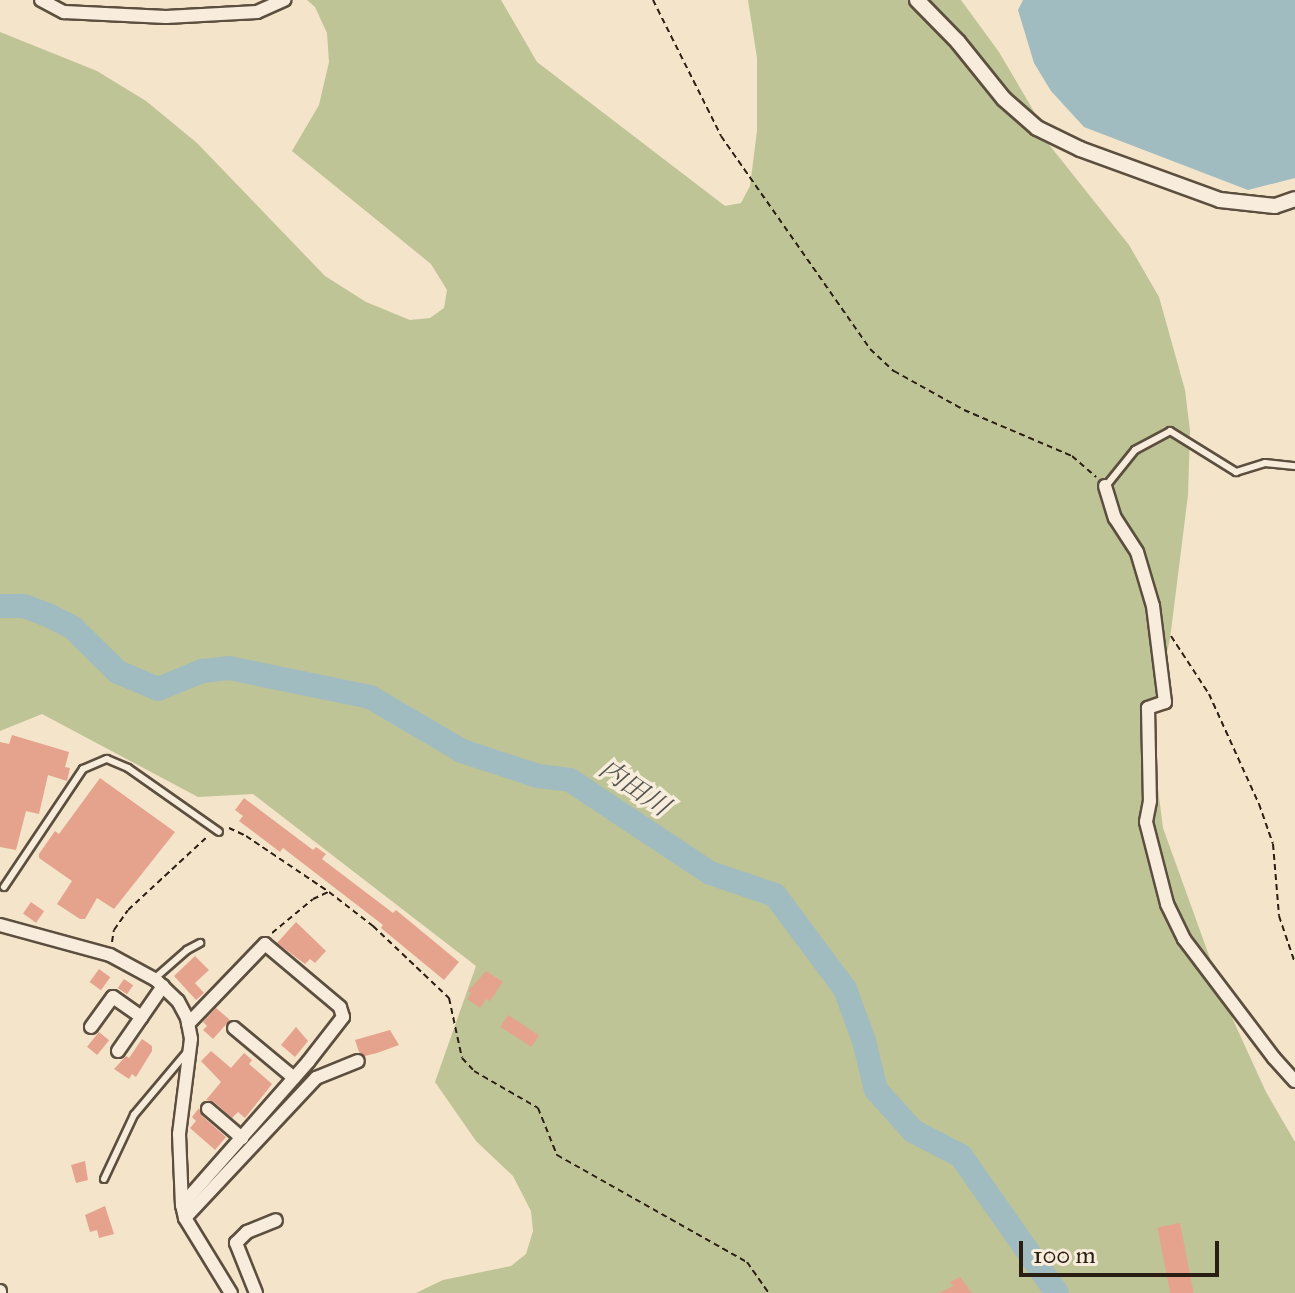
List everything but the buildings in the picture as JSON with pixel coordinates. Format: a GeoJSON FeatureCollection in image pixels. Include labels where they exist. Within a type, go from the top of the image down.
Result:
{"type":"FeatureCollection","features":[{"type":"Feature","properties":{"kind":"street"},"geometry":{"type":"LineString","coordinates":[[41,0],[64,12],[166,17],[257,12],[284,0]]}},
{"type":"Feature","properties":{"kind":"street"},"geometry":{"type":"LineString","coordinates":[[917,0],[958,42],[1004,99],[1037,128],[1080,149],[1220,200],[1275,206],[1295,199]]}},
{"type":"Feature","properties":{"kind":"street"},"geometry":{"type":"LineString","coordinates":[[1105,486],[1115,518],[1137,552],[1153,606],[1165,702],[1148,708],[1150,801],[1146,822],[1167,904],[1184,939],[1295,1081]]}},
{"type":"Feature","properties":{"kind":"street"},"geometry":{"type":"LineString","coordinates":[[0,925],[110,955],[158,982],[178,1001],[188,1024],[190,1049],[179,1134],[184,1211],[231,1293]]}},
{"type":"Feature","properties":{"kind":"street"},"geometry":{"type":"LineString","coordinates":[[184,1211],[343,1017],[340,1007],[265,944],[188,1024]]}},
{"type":"Feature","properties":{"kind":"street"},"geometry":{"type":"LineString","coordinates":[[118,1051],[142,1017],[158,982]]}},
{"type":"Feature","properties":{"kind":"street"},"geometry":{"type":"LineString","coordinates":[[91,1027],[113,997],[142,1017]]}},
{"type":"Feature","properties":{"kind":"street"},"geometry":{"type":"LineString","coordinates":[[234,1028],[294,1078]]}},
{"type":"Feature","properties":{"kind":"street"},"geometry":{"type":"LineString","coordinates":[[184,1211],[316,1078],[358,1061]]}},
{"type":"Feature","properties":{"kind":"street"},"geometry":{"type":"LineString","coordinates":[[208,1109],[242,1138]]}},
{"type":"Feature","properties":{"kind":"street"},"geometry":{"type":"LineString","coordinates":[[256,1293],[236,1243],[247,1232],[276,1220]]}},
{"type":"Feature","properties":{"kind":"lane"},"geometry":{"type":"LineString","coordinates":[[1105,486],[1135,450],[1170,431],[1236,472],[1265,463],[1295,466]]}},
{"type":"Feature","properties":{"kind":"lane"},"geometry":{"type":"LineString","coordinates":[[4,887],[83,769],[107,759],[128,768],[219,832]]}},
{"type":"Feature","properties":{"kind":"lane"},"geometry":{"type":"LineString","coordinates":[[158,982],[187,950],[200,943]]}},
{"type":"Feature","properties":{"kind":"lane"},"geometry":{"type":"LineString","coordinates":[[104,1179],[134,1115],[190,1049]]}},
{"type":"Feature","properties":{"kind":"path"},"geometry":{"type":"LineString","coordinates":[[653,0],[721,136],[870,349],[894,371],[964,410],[1072,456],[1105,486]]}},
{"type":"Feature","properties":{"kind":"path"},"geometry":{"type":"LineString","coordinates":[[1169,632],[1209,694],[1259,804],[1273,844],[1279,916],[1295,963]]}},
{"type":"Feature","properties":{"kind":"path"},"geometry":{"type":"LineString","coordinates":[[110,955],[114,930],[128,910],[204,838],[229,828],[246,836],[373,926],[449,998],[462,1058],[474,1071],[538,1108],[557,1155],[747,1262],[769,1293]]}},
{"type":"Feature","properties":{"kind":"path"},"geometry":{"type":"LineString","coordinates":[[265,944],[288,917],[329,892]]}},
{"type":"Feature","properties":{"kind":"green space"},"geometry":{"type":"Polygon","coordinates":[[[307,0],[501,0],[537,62],[725,206],[741,203],[750,186],[757,131],[757,58],[748,0],[961,0],[999,52],[1036,115],[1043,137],[1129,245],[1159,297],[1185,390],[1190,431],[1188,495],[1170,639],[1154,707],[1154,757],[1163,828],[1229,1011],[1266,1092],[1295,1142],[1295,1293],[416,1293],[443,1280],[511,1266],[526,1254],[533,1231],[531,1211],[513,1176],[476,1141],[435,1082],[476,966],[253,794],[198,797],[42,714],[0,731],[0,32],[97,71],[146,101],[197,143],[325,276],[366,302],[410,320],[430,318],[444,308],[447,290],[431,264],[292,151],[319,105],[329,62],[327,33],[315,7],[307,0]]]}},
{"type":"Feature","properties":{"kind":"water"},"geometry":{"type":"Polygon","coordinates":[[[1023,0],[1295,0],[1295,178],[1248,190],[1084,127],[1051,91],[1034,63],[1018,10],[1023,0]]]}},
{"type":"Feature","properties":{"kind":"waterway","name":"内田川"},"geometry":{"type":"LineString","coordinates":[[0,606],[24,606],[73,628],[118,672],[158,689],[202,671],[229,668],[370,697],[462,751],[538,776],[570,780],[710,873],[775,895],[845,989],[864,1041],[876,1090],[913,1131],[961,1156],[1057,1293]]}}]}
